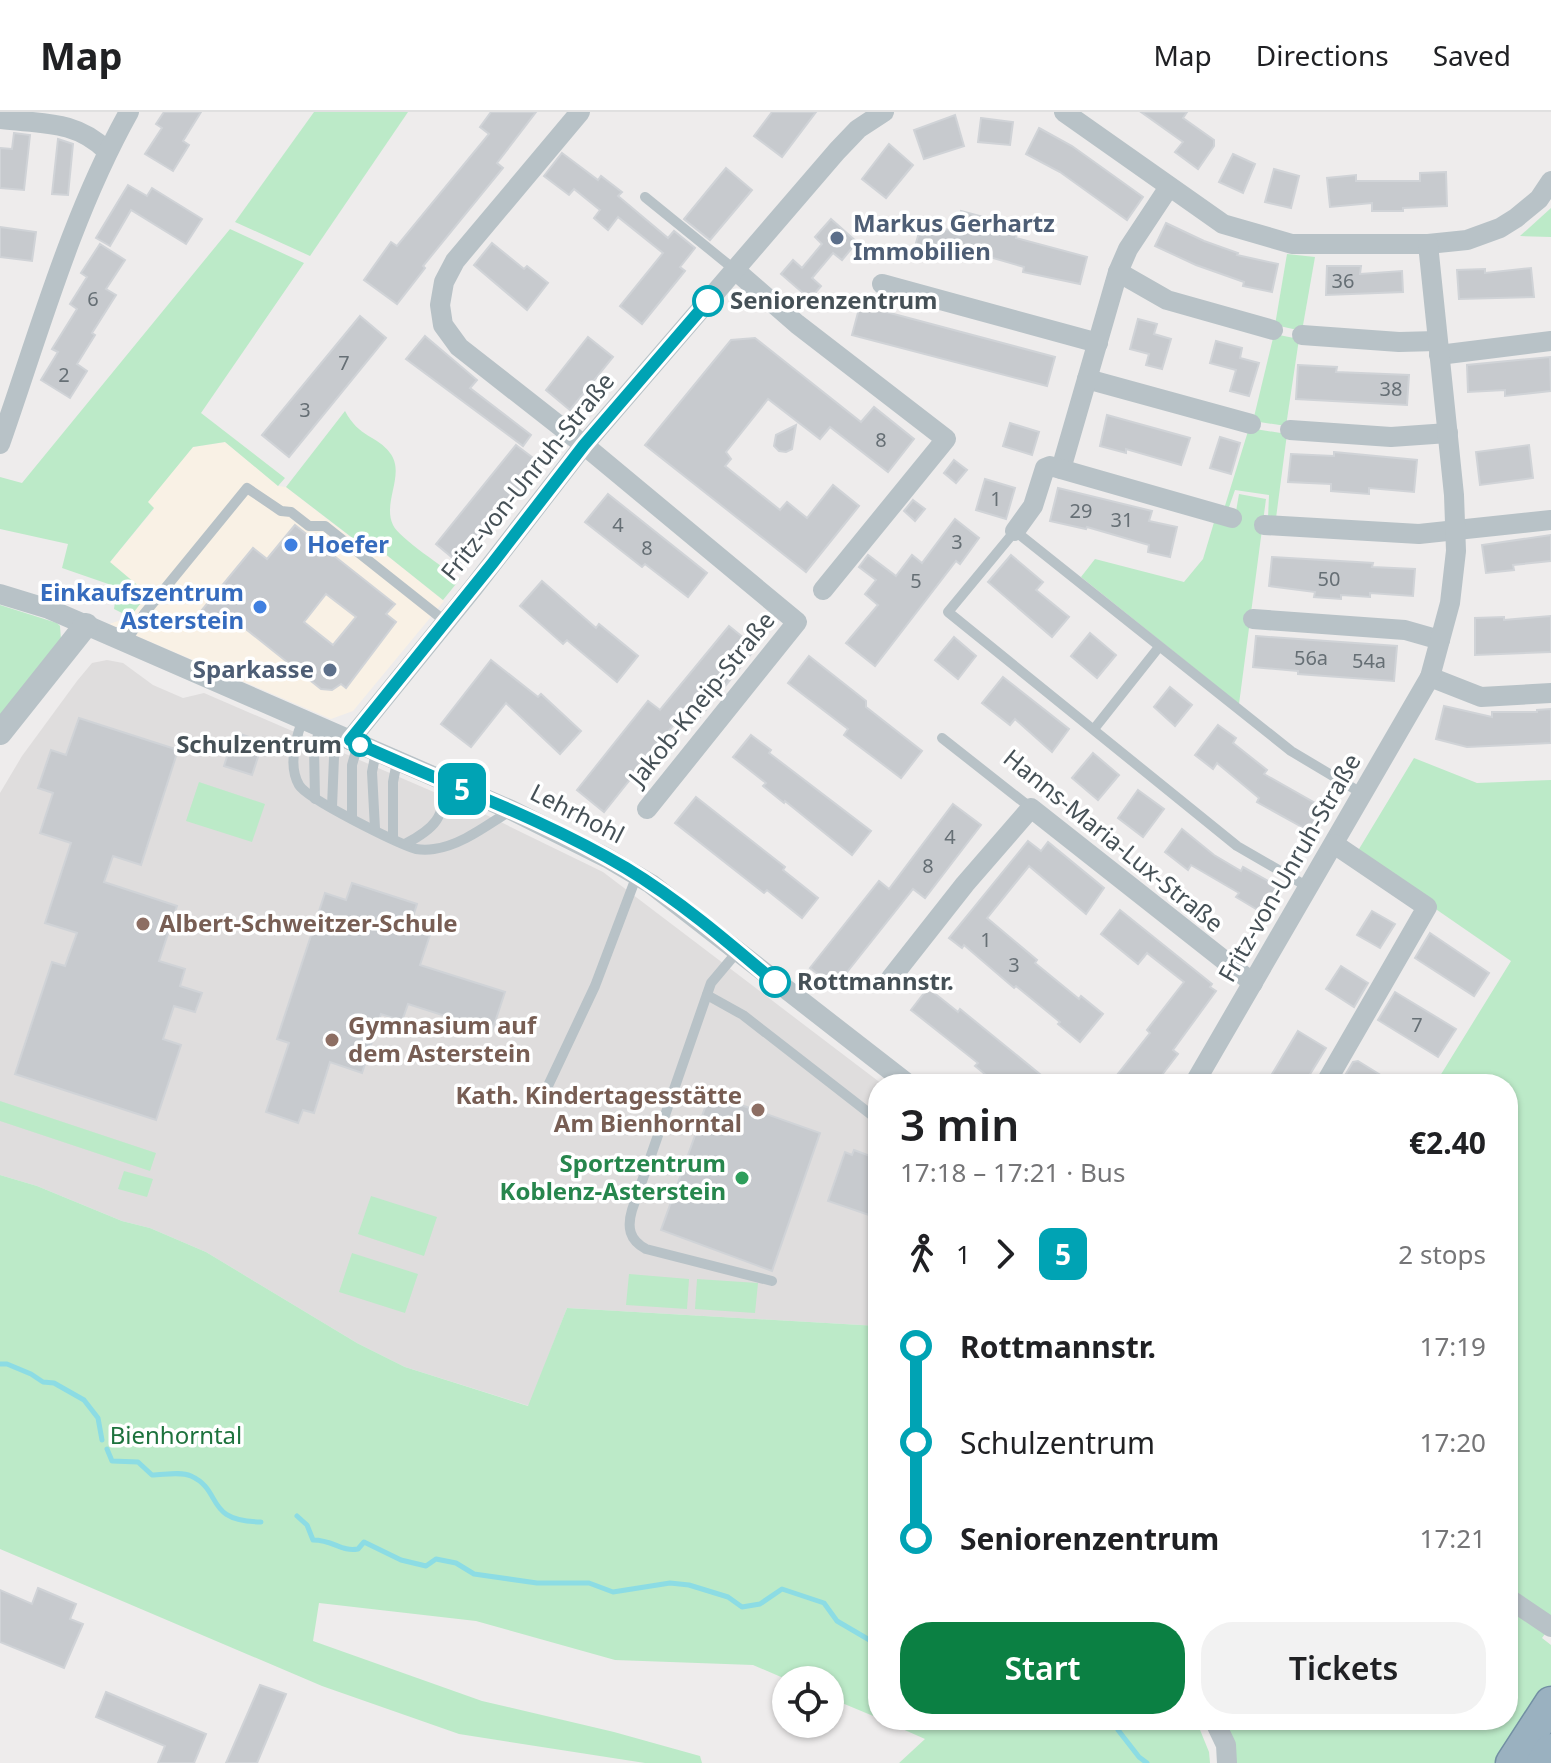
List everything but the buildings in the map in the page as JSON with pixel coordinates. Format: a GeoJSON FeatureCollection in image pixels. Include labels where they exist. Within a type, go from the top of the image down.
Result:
{"type":"FeatureCollection","features":[{"type":"Feature","properties":{"kind":"highway"},"geometry":{"type":"LineString","coordinates":[[1512,1763],[1551,1703]]}},
{"type":"Feature","properties":{"kind":"highway"},"geometry":{"type":"LineString","coordinates":[[1543,1763],[1551,1750]]}},
{"type":"Feature","properties":{"kind":"street"},"geometry":{"type":"LineString","coordinates":[[0,444],[81,212],[107,151],[129,112]]}},
{"type":"Feature","properties":{"kind":"street"},"geometry":{"type":"LineString","coordinates":[[580,112],[455,261],[444,282],[440,305],[443,325],[459,347],[584,445]]}},
{"type":"Feature","properties":{"kind":"street","name":"Fritz-von-Unruh-Straße"},"geometry":{"type":"LineString","coordinates":[[357,743],[446,622],[584,445],[837,151],[858,129],[884,112]]}},
{"type":"Feature","properties":{"kind":"street"},"geometry":{"type":"LineString","coordinates":[[1064,112],[1223,224],[1292,244],[1428,244],[1467,240],[1500,228],[1539,199],[1551,181]]}},
{"type":"Feature","properties":{"kind":"street"},"geometry":{"type":"LineString","coordinates":[[0,119],[77,129],[92,136],[107,151]]}},
{"type":"Feature","properties":{"kind":"street"},"geometry":{"type":"LineString","coordinates":[[1061,469],[1118,272],[1135,237],[1169,187]]}},
{"type":"Feature","properties":{"kind":"street","name":"Fritz-von-Unruh-Straße"},"geometry":{"type":"LineString","coordinates":[[1200,1074],[1430,677],[1453,587],[1456,531],[1428,244]]}},
{"type":"Feature","properties":{"kind":"street"},"geometry":{"type":"LineString","coordinates":[[735,270],[797,324],[946,439],[823,590]]}},
{"type":"Feature","properties":{"kind":"street"},"geometry":{"type":"LineString","coordinates":[[1118,272],[1167,300],[1273,330]]}},
{"type":"Feature","properties":{"kind":"street"},"geometry":{"type":"LineString","coordinates":[[882,284],[1098,343]]}},
{"type":"Feature","properties":{"kind":"street"},"geometry":{"type":"LineString","coordinates":[[1302,335],[1438,348],[1551,341]]}},
{"type":"Feature","properties":{"kind":"street"},"geometry":{"type":"LineString","coordinates":[[1087,379],[1251,424]]}},
{"type":"Feature","properties":{"kind":"street"},"geometry":{"type":"LineString","coordinates":[[1290,430],[1391,437],[1448,433]]}},
{"type":"Feature","properties":{"kind":"street","name":"Jakob-Kneip-Straße"},"geometry":{"type":"LineString","coordinates":[[584,445],[797,622],[647,809]]}},
{"type":"Feature","properties":{"kind":"street"},"geometry":{"type":"LineString","coordinates":[[1015,531],[1033,506],[1045,468],[1061,469],[1232,518]]}},
{"type":"Feature","properties":{"kind":"street"},"geometry":{"type":"LineString","coordinates":[[1264,525],[1405,533],[1456,531],[1551,520]]}},
{"type":"Feature","properties":{"kind":"street","name":"Lehrhohl"},"geometry":{"type":"LineString","coordinates":[[0,594],[86,625],[511,810],[637,875],[895,1074]]}},
{"type":"Feature","properties":{"kind":"street"},"geometry":{"type":"LineString","coordinates":[[1253,619],[1405,630],[1440,640]]}},
{"type":"Feature","properties":{"kind":"street"},"geometry":{"type":"LineString","coordinates":[[0,733],[86,625]]}},
{"type":"Feature","properties":{"kind":"street"},"geometry":{"type":"LineString","coordinates":[[1430,677],[1481,697],[1551,693]]}},
{"type":"Feature","properties":{"kind":"street"},"geometry":{"type":"LineString","coordinates":[[891,978],[965,884],[1031,808]]}},
{"type":"Feature","properties":{"kind":"street","name":"Hanns-Maria-Lux-Straße"},"geometry":{"type":"LineString","coordinates":[[1031,808],[1253,983]]}},
{"type":"Feature","properties":{"kind":"street"},"geometry":{"type":"LineString","coordinates":[[1331,1074],[1427,907],[1334,844]]}},
{"type":"Feature","properties":{"kind":"street"},"geometry":{"type":"LineString","coordinates":[[1518,1605],[1551,1626]]}},
{"type":"Feature","properties":{"kind":"street"},"geometry":{"type":"LineString","coordinates":[[1219,1730],[1226,1745],[1227,1763]]}},
{"type":"Feature","properties":{"kind":"lane"},"geometry":{"type":"LineString","coordinates":[[645,197],[735,270]]}},
{"type":"Feature","properties":{"kind":"lane"},"geometry":{"type":"LineString","coordinates":[[125,643],[144,614],[247,488],[281,511],[291,512],[309,526],[325,526],[446,622]]}},
{"type":"Feature","properties":{"kind":"lane"},"geometry":{"type":"LineString","coordinates":[[1308,887],[1237,846],[948,612],[1015,531],[1291,751],[1363,794]]}},
{"type":"Feature","properties":{"kind":"lane"},"geometry":{"type":"LineString","coordinates":[[1094,729],[1159,647]]}},
{"type":"Feature","properties":{"kind":"lane"},"geometry":{"type":"LineString","coordinates":[[312,723],[295,741],[296,779],[305,792],[405,844],[421,850],[443,847],[511,810]]}},
{"type":"Feature","properties":{"kind":"lane"},"geometry":{"type":"LineString","coordinates":[[312,723],[315,799]]}},
{"type":"Feature","properties":{"kind":"lane","name":"Hanns-Maria-Lux-Straße"},"geometry":{"type":"LineString","coordinates":[[942,738],[1031,808]]}},
{"type":"Feature","properties":{"kind":"lane"},"geometry":{"type":"LineString","coordinates":[[332,807],[334,757],[357,743]]}},
{"type":"Feature","properties":{"kind":"lane"},"geometry":{"type":"LineString","coordinates":[[352,818],[352,765],[357,743]]}},
{"type":"Feature","properties":{"kind":"lane"},"geometry":{"type":"LineString","coordinates":[[357,743],[372,772],[375,829]]}},
{"type":"Feature","properties":{"kind":"lane"},"geometry":{"type":"LineString","coordinates":[[393,838],[393,782],[397,762]]}},
{"type":"Feature","properties":{"kind":"lane"},"geometry":{"type":"LineString","coordinates":[[405,844],[428,832],[437,821],[443,808],[447,783]]}},
{"type":"Feature","properties":{"kind":"lane"},"geometry":{"type":"LineString","coordinates":[[546,1090],[595,986],[637,875]]}},
{"type":"Feature","properties":{"kind":"lane"},"geometry":{"type":"LineString","coordinates":[[738,951],[715,977],[707,995],[632,1210],[629,1229],[636,1244],[646,1249],[772,1281]]}},
{"type":"Feature","properties":{"kind":"lane"},"geometry":{"type":"LineString","coordinates":[[707,995],[743,1015],[868,1112]]}},
{"type":"Feature","properties":{"kind":"shaded area"},"geometry":{"type":"Polygon","coordinates":[[[225,442],[278,486],[286,487],[362,546],[374,545],[444,601],[353,711],[331,719],[109,624],[130,617],[110,562],[154,509],[147,502],[193,447],[225,442]]]}},
{"type":"Feature","properties":{"kind":"shaded area","name":"Gymnasium auf dem Asterstein"},"geometry":{"type":"Polygon","coordinates":[[[107,660],[123,663],[153,685],[183,698],[204,693],[478,811],[603,872],[869,1074],[868,1325],[567,1308],[529,1406],[405,1367],[357,1343],[206,1252],[150,1228],[122,1221],[37,1186],[0,1175],[0,793],[22,756],[92,663],[107,660]]]}},
{"type":"Feature","properties":{"kind":"green space"},"geometry":{"type":"Polygon","coordinates":[[[314,112],[408,112],[310,256],[235,222],[314,112]]]}},
{"type":"Feature","properties":{"kind":"green space"},"geometry":{"type":"Polygon","coordinates":[[[1551,208],[1551,237],[1520,236],[1551,208]]]}},
{"type":"Feature","properties":{"kind":"green space"},"geometry":{"type":"Polygon","coordinates":[[[230,229],[304,263],[201,413],[285,478],[278,486],[225,442],[193,447],[148,502],[154,508],[110,562],[148,594],[130,617],[114,609],[117,587],[62,568],[68,544],[0,529],[0,477],[22,483],[230,229]]]}},
{"type":"Feature","properties":{"kind":"green space"},"geometry":{"type":"Polygon","coordinates":[[[1287,254],[1315,257],[1302,331],[1275,325],[1287,254]]]}},
{"type":"Feature","properties":{"kind":"green space"},"geometry":{"type":"Polygon","coordinates":[[[1274,334],[1299,339],[1286,426],[1253,421],[1274,334]]]}},
{"type":"Feature","properties":{"kind":"green space"},"geometry":{"type":"Polygon","coordinates":[[[345,411],[356,426],[385,447],[394,461],[396,470],[390,516],[397,531],[460,579],[443,600],[374,545],[363,546],[286,487],[345,411]]]}},
{"type":"Feature","properties":{"kind":"green space"},"geometry":{"type":"Polygon","coordinates":[[[1249,428],[1287,434],[1276,518],[1268,518],[1269,495],[1235,490],[1228,510],[1224,509],[1249,428]]]}},
{"type":"Feature","properties":{"kind":"green space"},"geometry":{"type":"Polygon","coordinates":[[[1239,494],[1266,499],[1239,704],[1081,577],[1095,559],[1184,582],[1203,559],[1215,519],[1234,523],[1239,494]]]}},
{"type":"Feature","properties":{"kind":"green space"},"geometry":{"type":"Polygon","coordinates":[[[0,605],[57,623],[61,640],[0,721],[0,605]]]}},
{"type":"Feature","properties":{"kind":"green space"},"geometry":{"type":"Polygon","coordinates":[[[1414,758],[1477,783],[1551,780],[1551,1617],[1518,1595],[1518,1074],[1441,1074],[1511,961],[1356,854],[1414,758]]]}},
{"type":"Feature","properties":{"kind":"green space"},"geometry":{"type":"Polygon","coordinates":[[[199,782],[265,804],[252,842],[186,821],[199,782]]]}},
{"type":"Feature","properties":{"kind":"green space"},"geometry":{"type":"Polygon","coordinates":[[[0,1101],[156,1153],[150,1171],[0,1121],[0,1101]]]}},
{"type":"Feature","properties":{"kind":"green space"},"geometry":{"type":"Polygon","coordinates":[[[124,1171],[153,1179],[147,1197],[118,1189],[124,1171]]]}},
{"type":"Feature","properties":{"kind":"green space","name":"Bienhorntal"},"geometry":{"type":"Polygon","coordinates":[[[0,1175],[37,1186],[122,1221],[150,1228],[206,1252],[357,1343],[405,1367],[528,1406],[567,1308],[868,1325],[868,1714],[844,1704],[844,1666],[772,1666],[772,1673],[753,1665],[615,1660],[476,1621],[319,1603],[313,1641],[482,1701],[700,1756],[702,1763],[645,1763],[459,1734],[322,1686],[0,1549],[0,1175]]]}},
{"type":"Feature","properties":{"kind":"green space"},"geometry":{"type":"Polygon","coordinates":[[[371,1196],[437,1217],[424,1256],[358,1234],[371,1196]]]}},
{"type":"Feature","properties":{"kind":"green space"},"geometry":{"type":"Polygon","coordinates":[[[352,1253],[418,1274],[405,1313],[339,1292],[352,1253]]]}},
{"type":"Feature","properties":{"kind":"green space"},"geometry":{"type":"Polygon","coordinates":[[[629,1274],[689,1279],[687,1309],[626,1305],[629,1274]]]}},
{"type":"Feature","properties":{"kind":"green space"},"geometry":{"type":"Polygon","coordinates":[[[697,1279],[758,1283],[755,1313],[695,1309],[697,1279]]]}},
{"type":"Feature","properties":{"kind":"green space"},"geometry":{"type":"Polygon","coordinates":[[[1518,1615],[1545,1634],[1542,1638],[1551,1645],[1551,1690],[1504,1763],[1236,1763],[1226,1730],[1518,1730],[1518,1615]]]}},
{"type":"Feature","properties":{"kind":"green space"},"geometry":{"type":"Polygon","coordinates":[[[905,1730],[1200,1730],[1210,1763],[899,1763],[925,1739],[905,1730]]]}},
{"type":"Feature","properties":{"kind":"waterway"},"geometry":{"type":"LineString","coordinates":[[0,1364],[31,1374],[43,1382],[54,1383],[84,1400],[98,1418],[102,1440]]}},
{"type":"Feature","properties":{"kind":"waterway"},"geometry":{"type":"LineString","coordinates":[[107,1449],[112,1461],[138,1462],[152,1475],[177,1473],[191,1476],[208,1489],[222,1511],[243,1520],[261,1522]]}},
{"type":"Feature","properties":{"kind":"waterway"},"geometry":{"type":"LineString","coordinates":[[297,1516],[307,1525],[313,1540],[352,1549],[358,1549],[364,1542],[401,1560],[426,1566],[436,1559],[456,1563],[474,1574],[537,1583],[589,1583],[613,1592],[670,1583],[689,1585],[728,1597],[742,1607],[760,1604],[782,1589],[824,1603],[837,1621],[868,1639]]}},
{"type":"Feature","properties":{"kind":"waterway"},"geometry":{"type":"LineString","coordinates":[[1118,1730],[1147,1763]]}},
{"type":"Feature","properties":{"kind":"bus line","name":"5"},"geometry":{"type":"LineString","coordinates":[[708,301],[584,445],[350,740],[529,818],[624,867],[651,884],[775,982]]}},
{"type":"Feature","properties":{"kind":"place","name":"Markus Gerhartz Immobilien"},"geometry":{"type":"Point","coordinates":[837,238]}},
{"type":"Feature","properties":{"kind":"place","name":"Seniorenzentrum"},"geometry":{"type":"Point","coordinates":[708,301]}},
{"type":"Feature","properties":{"kind":"place","name":"Hoefer"},"geometry":{"type":"Point","coordinates":[291,545]}},
{"type":"Feature","properties":{"kind":"place","name":"Einkaufszentrum Asterstein"},"geometry":{"type":"Point","coordinates":[260,607]}},
{"type":"Feature","properties":{"kind":"place","name":"Sparkasse"},"geometry":{"type":"Point","coordinates":[330,670]}},
{"type":"Feature","properties":{"kind":"place","name":"Schulzentrum"},"geometry":{"type":"Point","coordinates":[360,745]}},
{"type":"Feature","properties":{"kind":"place","name":"Albert-Schweitzer-Schule"},"geometry":{"type":"Point","coordinates":[143,924]}},
{"type":"Feature","properties":{"kind":"place","name":"Rottmannstr."},"geometry":{"type":"Point","coordinates":[775,982]}},
{"type":"Feature","properties":{"kind":"place","name":"Gymnasium auf dem Asterstein"},"geometry":{"type":"Point","coordinates":[332,1040]}},
{"type":"Feature","properties":{"kind":"place","name":"Kath. Kindertagesstätte Am Bienhorntal"},"geometry":{"type":"Point","coordinates":[758,1110]}},
{"type":"Feature","properties":{"kind":"place","name":"Sportzentrum Koblenz-Asterstein"},"geometry":{"type":"Point","coordinates":[742,1178]}}]}
